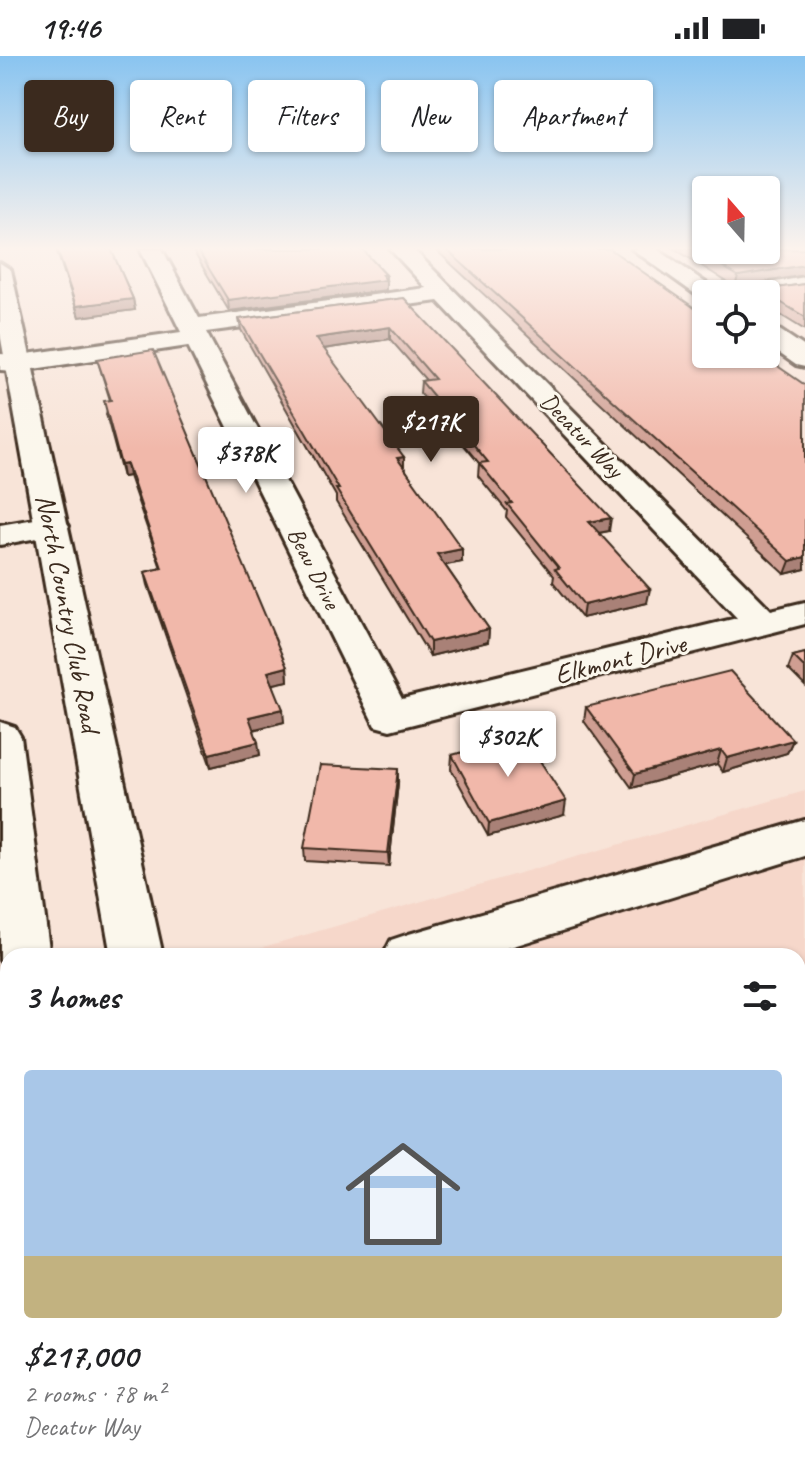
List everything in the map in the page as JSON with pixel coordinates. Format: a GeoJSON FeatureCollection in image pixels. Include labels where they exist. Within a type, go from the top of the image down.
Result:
{"type":"FeatureCollection","features":[{"type":"Feature","properties":{"kind":"street","name":"North Country Club Road"},"geometry":{"type":"LineString","coordinates":[[5,316],[9,354],[52,526],[135,948]]}},
{"type":"Feature","properties":{"kind":"street","name":"Beau Drive"},"geometry":{"type":"LineString","coordinates":[[186,316],[390,716]]}},
{"type":"Feature","properties":{"kind":"street"},"geometry":{"type":"LineString","coordinates":[[9,354],[281,316]]}},
{"type":"Feature","properties":{"kind":"street","name":"Decatur Way"},"geometry":{"type":"LineString","coordinates":[[466,316],[762,622]]}},
{"type":"Feature","properties":{"kind":"street"},"geometry":{"type":"LineString","coordinates":[[780,342],[805,359]]}},
{"type":"Feature","properties":{"kind":"street"},"geometry":{"type":"LineString","coordinates":[[0,535],[52,526]]}},
{"type":"Feature","properties":{"kind":"street","name":"Elkmont Drive"},"geometry":{"type":"LineString","coordinates":[[390,716],[805,613]]}},
{"type":"Feature","properties":{"kind":"street"},"geometry":{"type":"LineString","coordinates":[[0,737],[23,948]]}},
{"type":"Feature","properties":{"kind":"street"},"geometry":{"type":"LineString","coordinates":[[436,948],[805,838]]}},
{"type":"Feature","properties":{"kind":"shaded area"},"geometry":{"type":"Polygon","coordinates":[[[805,791],[805,948],[260,948],[805,791]]]}},
{"type":"Feature","properties":{"kind":"building"},"geometry":{"type":"Polygon","coordinates":[[[265,316],[421,316],[611,518],[589,522],[650,589],[584,605],[555,569],[559,568],[507,504],[512,503],[479,463],[488,462],[421,381],[435,379],[390,327],[316,338],[404,457],[397,458],[462,549],[437,554],[489,629],[430,642],[336,489],[339,489],[239,319],[265,316]]]}},
{"type":"Feature","properties":{"kind":"building"},"geometry":{"type":"Polygon","coordinates":[[[519,316],[692,316],[692,368],[780,368],[805,385],[805,557],[790,561],[519,316]]]}},
{"type":"Feature","properties":{"kind":"building"},"geometry":{"type":"Polygon","coordinates":[[[153,350],[287,667],[268,672],[283,709],[249,717],[258,742],[209,754],[145,572],[162,568],[127,464],[121,465],[104,401],[111,400],[97,359],[153,350]]]}},
{"type":"Feature","properties":{"kind":"building"},"geometry":{"type":"Polygon","coordinates":[[[805,653],[805,668],[793,656],[805,653]]]}},
{"type":"Feature","properties":{"kind":"building"},"geometry":{"type":"Polygon","coordinates":[[[730,671],[793,740],[727,758],[721,750],[635,774],[586,707],[730,671]]]}},
{"type":"Feature","properties":{"kind":"building"},"geometry":{"type":"Polygon","coordinates":[[[524,736],[566,801],[489,823],[452,755],[524,736]]]}},
{"type":"Feature","properties":{"kind":"building"},"geometry":{"type":"Polygon","coordinates":[[[320,765],[398,769],[388,853],[304,848],[320,765]]]}}]}
